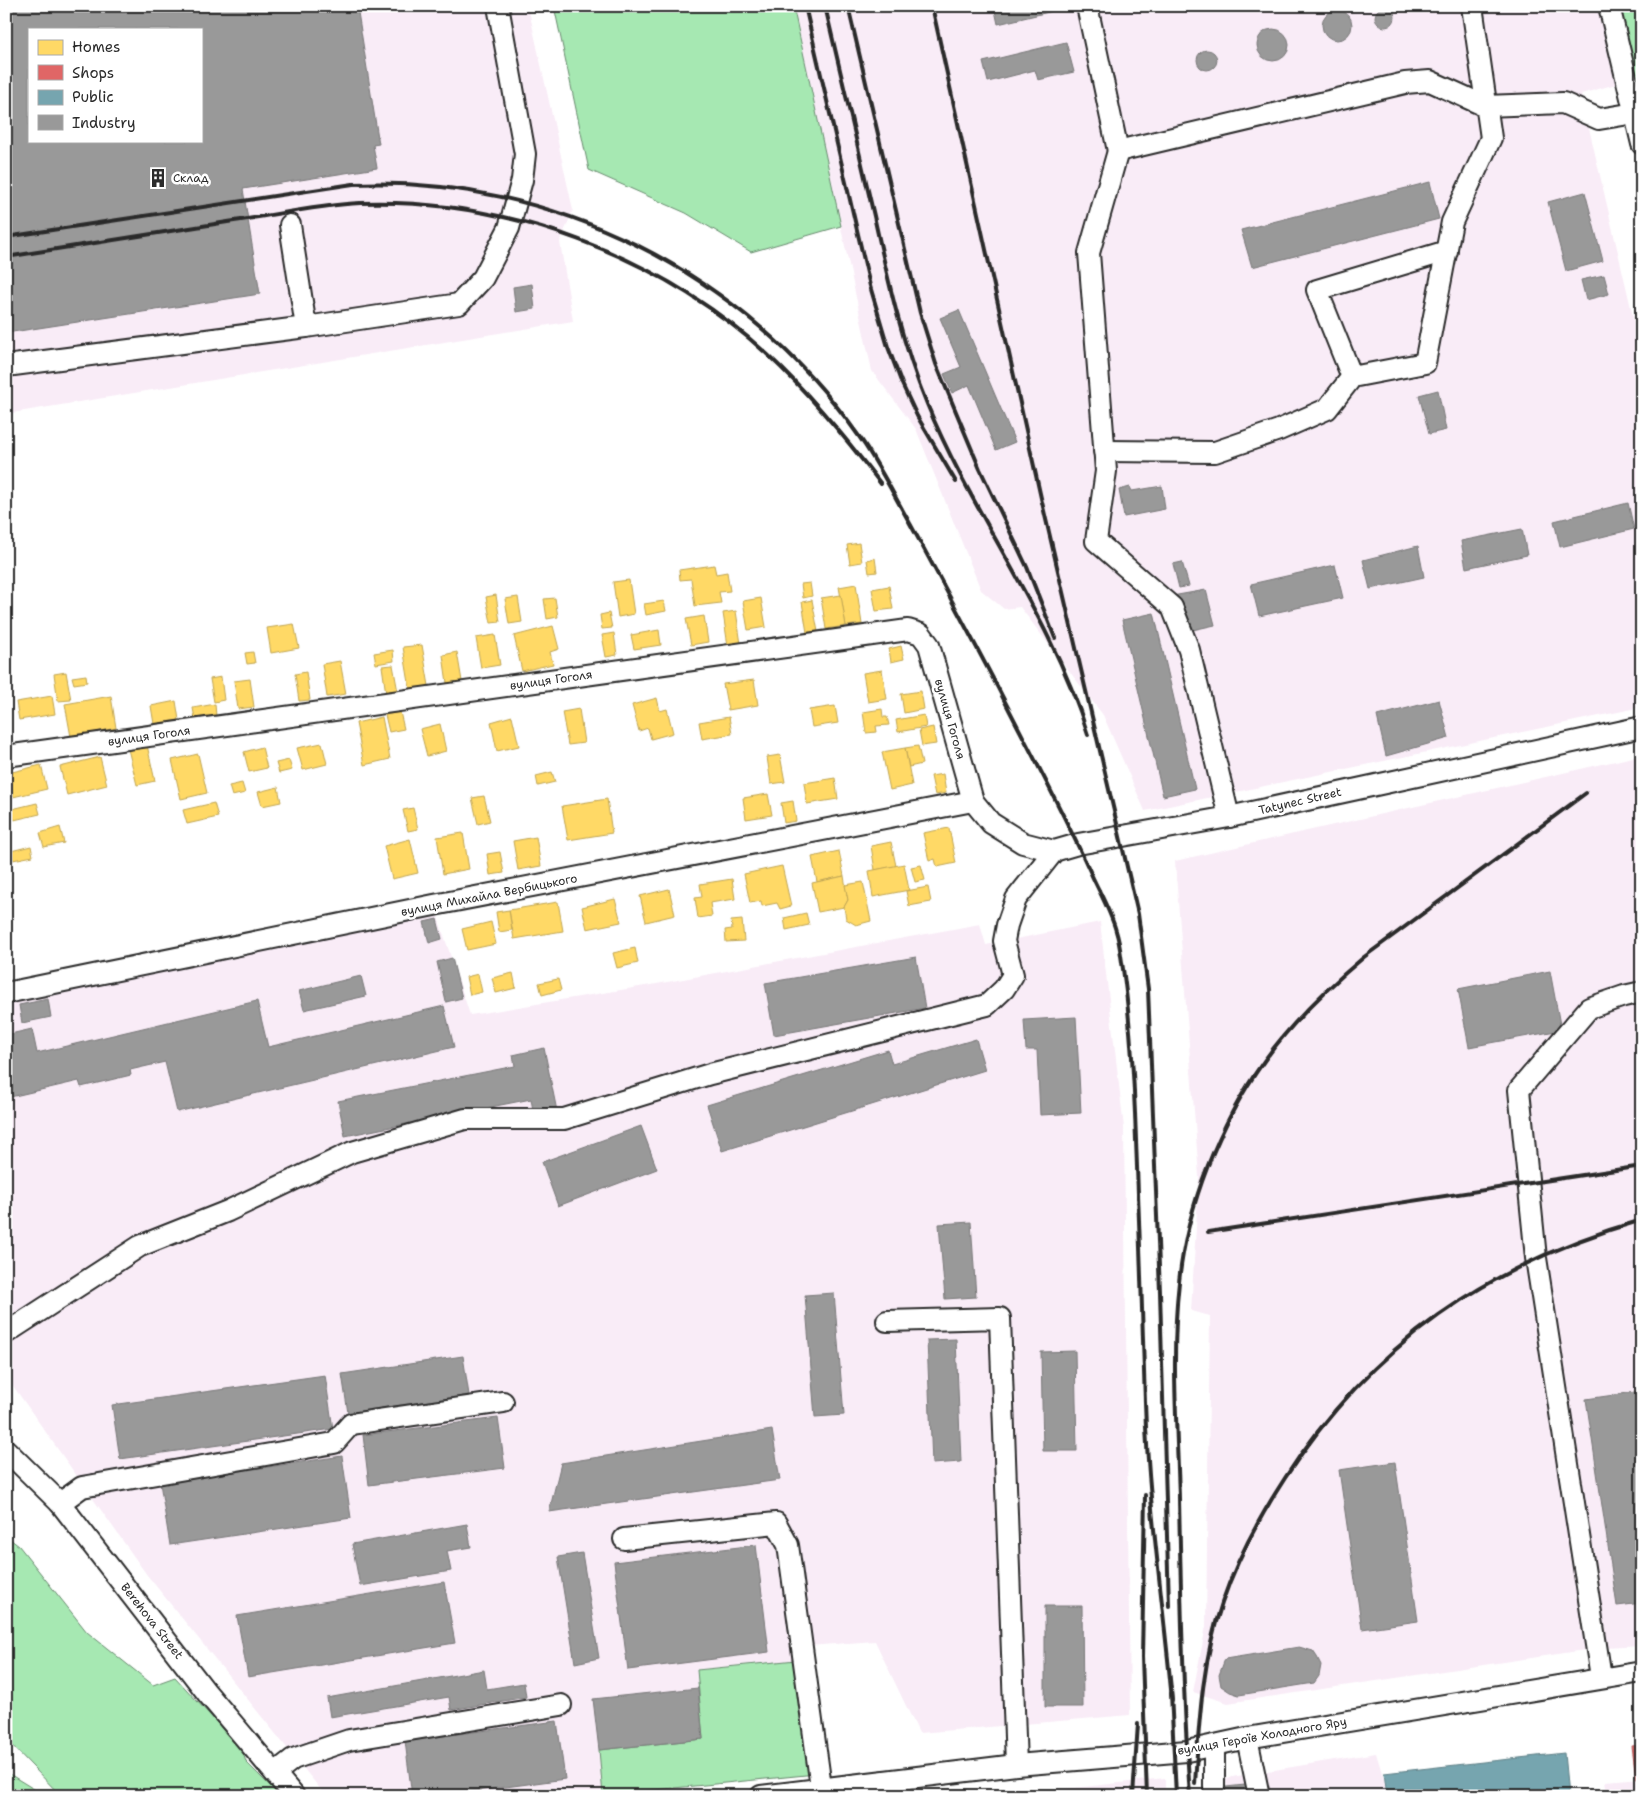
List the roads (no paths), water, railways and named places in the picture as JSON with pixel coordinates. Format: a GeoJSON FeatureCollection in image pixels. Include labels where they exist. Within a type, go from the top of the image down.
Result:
{"type":"FeatureCollection","features":[{"type":"Feature","properties":{"kind":"street"},"geometry":{"type":"LineString","coordinates":[[6,366],[306,327],[459,304],[482,278],[509,228],[522,180],[525,154],[498,6]]}},
{"type":"Feature","properties":{"kind":"street"},"geometry":{"type":"LineString","coordinates":[[1087,6],[1118,151],[1089,253],[1106,471],[1096,541],[1172,607],[1189,650],[1228,817]]}},
{"type":"Feature","properties":{"kind":"street"},"geometry":{"type":"LineString","coordinates":[[1104,450],[1215,452],[1279,430],[1327,409],[1352,378],[1425,363],[1452,222],[1491,138],[1472,6]]}},
{"type":"Feature","properties":{"kind":"street"},"geometry":{"type":"LineString","coordinates":[[1609,6],[1642,144]]}},
{"type":"Feature","properties":{"kind":"street"},"geometry":{"type":"LineString","coordinates":[[1118,151],[1405,83],[1430,81],[1485,106],[1563,104],[1599,119],[1635,113]]}},
{"type":"Feature","properties":{"kind":"street"},"geometry":{"type":"LineString","coordinates":[[290,225],[306,327]]}},
{"type":"Feature","properties":{"kind":"street"},"geometry":{"type":"LineString","coordinates":[[1352,378],[1317,290],[1447,251]]}},
{"type":"Feature","properties":{"kind":"street","name":"вулиця Гоголя"},"geometry":{"type":"LineString","coordinates":[[6,756],[908,630],[921,634],[929,645],[973,800]]}},
{"type":"Feature","properties":{"kind":"street","name":"Tatynec Street"},"geometry":{"type":"LineString","coordinates":[[1054,851],[1078,844],[1228,817],[1642,727]]}},
{"type":"Feature","properties":{"kind":"street"},"geometry":{"type":"LineString","coordinates":[[6,1332],[140,1246],[228,1211],[352,1152],[466,1119],[564,1119],[710,1074],[987,1005],[1004,989],[1013,975],[1004,941],[1016,899],[1054,851],[1023,843],[991,823],[973,800]]}},
{"type":"Feature","properties":{"kind":"street","name":"вулиця Михайла Вербицького"},"geometry":{"type":"LineString","coordinates":[[6,993],[434,905],[973,800]]}},
{"type":"Feature","properties":{"kind":"street"},"geometry":{"type":"LineString","coordinates":[[1601,1677],[1536,1258],[1519,1090],[1589,1008],[1642,992]]}},
{"type":"Feature","properties":{"kind":"street"},"geometry":{"type":"LineString","coordinates":[[887,1321],[1000,1318],[1016,1765]]}},
{"type":"Feature","properties":{"kind":"street"},"geometry":{"type":"LineString","coordinates":[[60,1503],[82,1487],[334,1443],[351,1424],[503,1402]]}},
{"type":"Feature","properties":{"kind":"street","name":"Berehova Street"},"geometry":{"type":"LineString","coordinates":[[6,1450],[60,1503],[207,1693],[294,1796]]}},
{"type":"Feature","properties":{"kind":"street"},"geometry":{"type":"LineString","coordinates":[[624,1539],[776,1523],[788,1545],[822,1787]]}},
{"type":"Feature","properties":{"kind":"street","name":"вулиця Героїв Холодного Яру"},"geometry":{"type":"LineString","coordinates":[[761,1796],[822,1787],[1016,1765],[1187,1751],[1247,1738],[1601,1677],[1642,1672]]}},
{"type":"Feature","properties":{"kind":"street"},"geometry":{"type":"LineString","coordinates":[[275,1773],[294,1759],[349,1740],[560,1705]]}},
{"type":"Feature","properties":{"kind":"street"},"geometry":{"type":"LineString","coordinates":[[1247,1738],[1259,1796]]}},
{"type":"Feature","properties":{"kind":"street"},"geometry":{"type":"LineString","coordinates":[[1214,1745],[1214,1796]]}},
{"type":"Feature","properties":{"kind":"railway"},"geometry":{"type":"LineString","coordinates":[[805,6],[870,286],[888,347],[917,416],[956,482]]}},
{"type":"Feature","properties":{"kind":"railway"},"geometry":{"type":"LineString","coordinates":[[825,6],[890,288],[918,381],[946,446],[1034,608],[1073,692],[1088,735]]}},
{"type":"Feature","properties":{"kind":"railway"},"geometry":{"type":"LineString","coordinates":[[848,6],[920,313],[936,364],[980,469],[1027,567],[1055,638]]}},
{"type":"Feature","properties":{"kind":"railway"},"geometry":{"type":"LineString","coordinates":[[932,6],[1041,498],[1138,914],[1148,989],[1160,1292],[1169,1606]]}},
{"type":"Feature","properties":{"kind":"railway"},"geometry":{"type":"LineString","coordinates":[[6,237],[353,184],[427,186],[500,197],[570,217],[637,245],[701,282],[759,326],[812,377],[858,435],[871,455],[942,581],[1047,782],[1114,924],[1128,1005],[1131,1041],[1149,1477],[1172,1700]]}},
{"type":"Feature","properties":{"kind":"railway"},"geometry":{"type":"LineString","coordinates":[[6,257],[313,208],[360,203],[415,204],[471,211],[525,223],[579,240],[630,262],[679,288],[725,320],[768,355],[798,385],[841,433],[881,484]]}},
{"type":"Feature","properties":{"kind":"railway"},"geometry":{"type":"LineString","coordinates":[[1190,1796],[1183,1647],[1175,1336],[1179,1282],[1189,1224],[1219,1138],[1248,1085],[1264,1061],[1298,1019],[1323,993],[1364,957],[1586,793]]}},
{"type":"Feature","properties":{"kind":"railway"},"geometry":{"type":"LineString","coordinates":[[1208,1232],[1642,1166]]}},
{"type":"Feature","properties":{"kind":"railway"},"geometry":{"type":"LineString","coordinates":[[1195,1784],[1200,1715],[1206,1670],[1215,1625],[1222,1603],[1242,1554],[1266,1508],[1319,1430],[1356,1388],[1396,1349],[1439,1315],[1485,1285],[1534,1260],[1587,1238],[1642,1220]]}},
{"type":"Feature","properties":{"kind":"railway"},"geometry":{"type":"LineString","coordinates":[[1145,1495],[1142,1657],[1147,1796]]}},
{"type":"Feature","properties":{"kind":"railway"},"geometry":{"type":"LineString","coordinates":[[1171,1693],[1176,1796]]}},
{"type":"Feature","properties":{"kind":"railway"},"geometry":{"type":"LineString","coordinates":[[1133,1796],[1138,1724]]}},
{"type":"Feature","properties":{"kind":"place","name":"Склад"},"geometry":{"type":"Point","coordinates":[158,178]}}]}
